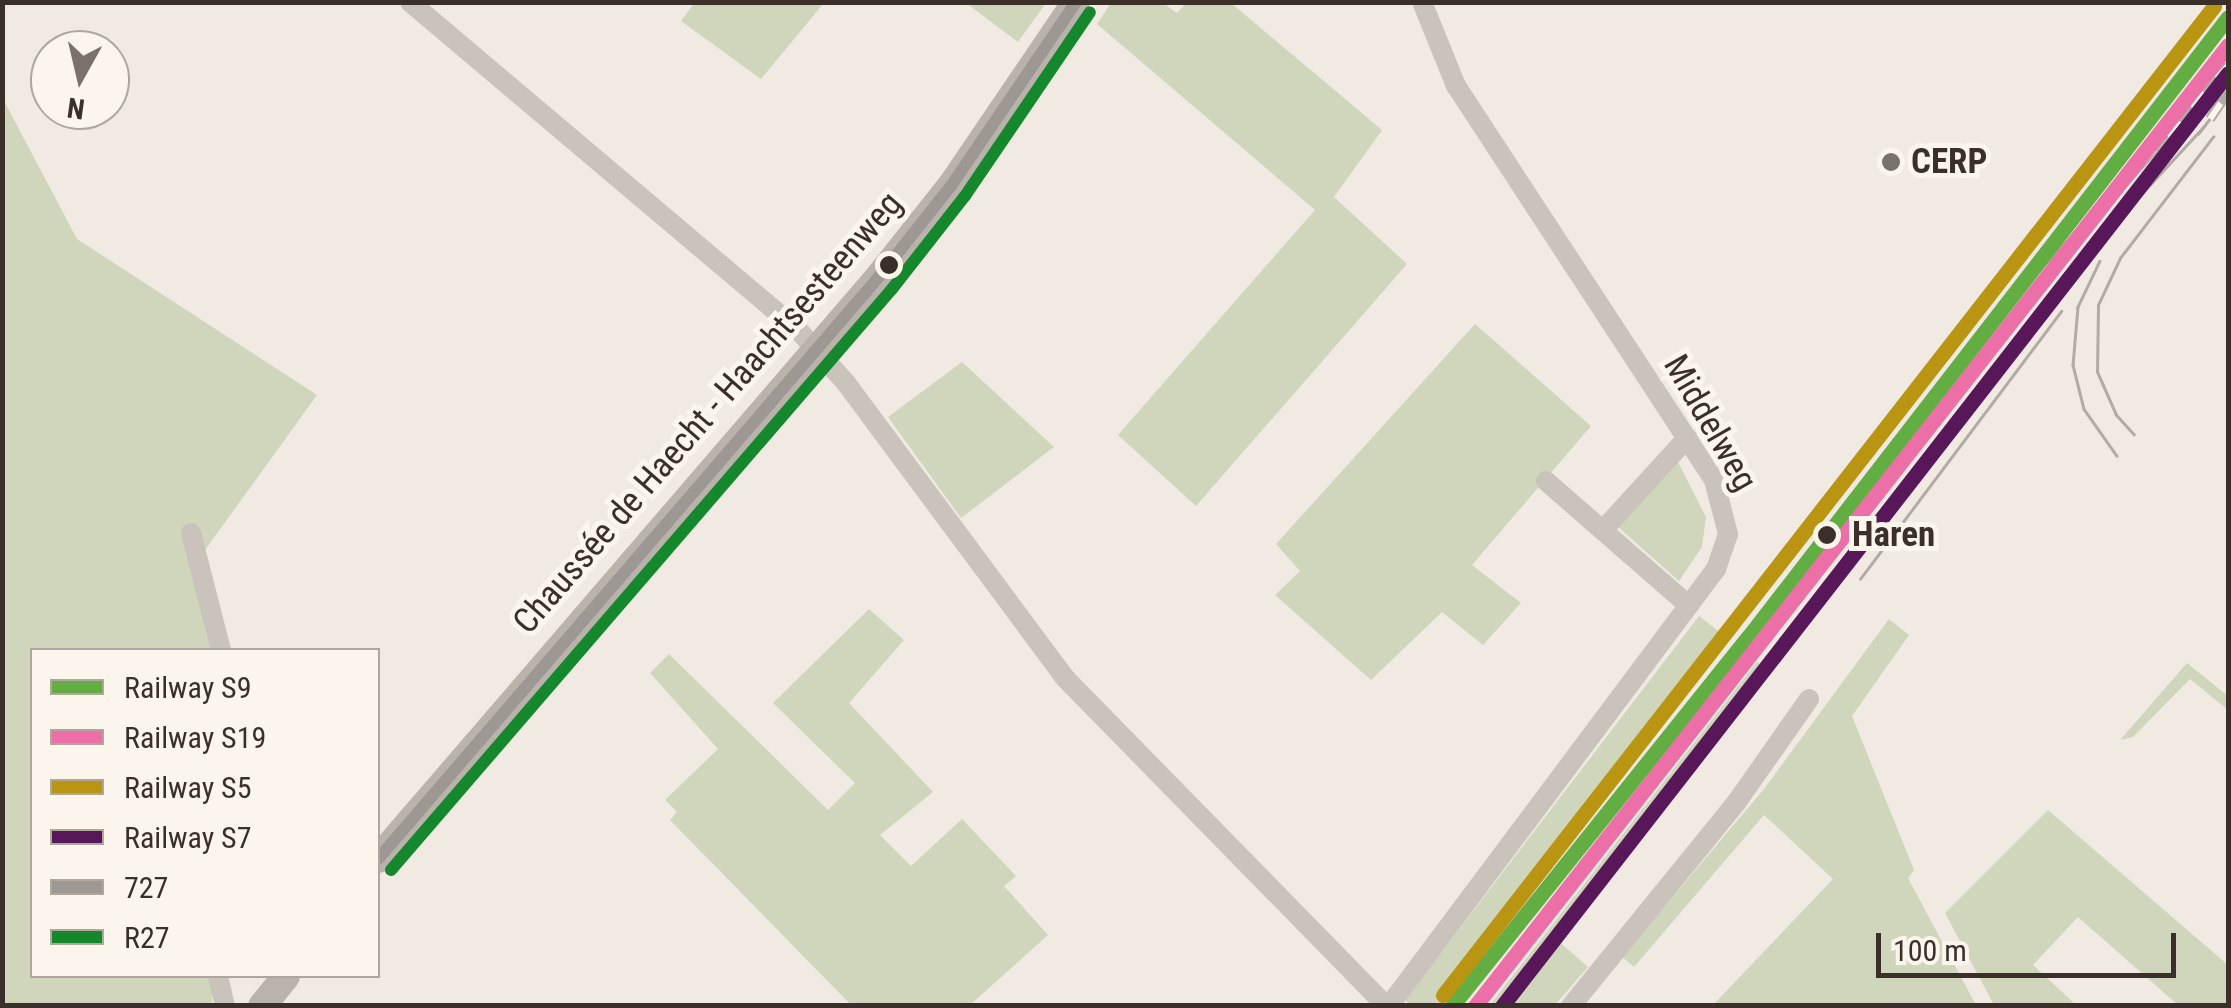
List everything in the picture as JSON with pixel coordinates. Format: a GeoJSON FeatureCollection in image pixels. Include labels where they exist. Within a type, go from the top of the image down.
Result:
{"type":"FeatureCollection","features":[{"type":"Feature","properties":{"kind":"main road","name":"Chaussée de Haecht - Haachtsesteenweg"},"geometry":{"type":"LineString","coordinates":[[380,857],[817,351],[952,186],[1076,2]]}},
{"type":"Feature","properties":{"kind":"main road"},"geometry":{"type":"LineString","coordinates":[[262,1006],[284,978]]}},
{"type":"Feature","properties":{"kind":"street"},"geometry":{"type":"LineString","coordinates":[[410,2],[817,351],[1066,679],[1388,1006]]}},
{"type":"Feature","properties":{"kind":"street","name":"Middelweg"},"geometry":{"type":"LineString","coordinates":[[1388,1006],[1722,558],[1728,522],[1714,480],[1456,86],[1422,2]]}},
{"type":"Feature","properties":{"kind":"street"},"geometry":{"type":"LineString","coordinates":[[1603,530],[1687,438]]}},
{"type":"Feature","properties":{"kind":"street"},"geometry":{"type":"LineString","coordinates":[[1546,481],[1688,604]]}},
{"type":"Feature","properties":{"kind":"street"},"geometry":{"type":"LineString","coordinates":[[191,533],[220,648]]}},
{"type":"Feature","properties":{"kind":"street"},"geometry":{"type":"LineString","coordinates":[[1571,1006],[1747,789],[1809,699]]}},
{"type":"Feature","properties":{"kind":"street"},"geometry":{"type":"LineString","coordinates":[[218,978],[225,1006]]}},
{"type":"Feature","properties":{"kind":"green space"},"geometry":{"type":"Polygon","coordinates":[[[694,2],[824,3],[761,79],[681,21],[694,2]]]}},
{"type":"Feature","properties":{"kind":"green space"},"geometry":{"type":"Polygon","coordinates":[[[966,3],[1046,3],[1018,42],[966,3]]]}},
{"type":"Feature","properties":{"kind":"green space"},"geometry":{"type":"Polygon","coordinates":[[[1111,3],[1163,3],[1177,13],[1186,3],[1231,3],[1382,130],[1334,197],[1407,264],[1196,506],[1118,435],[1315,210],[1097,24],[1111,3]]]}},
{"type":"Feature","properties":{"kind":"green space"},"geometry":{"type":"Polygon","coordinates":[[[2,97],[77,239],[317,395],[195,564],[215,648],[30,648],[30,978],[213,978],[212,1005],[3,1005],[2,97]]]}},
{"type":"Feature","properties":{"kind":"green space"},"geometry":{"type":"Polygon","coordinates":[[[1475,324],[1591,426],[1472,565],[1521,603],[1483,645],[1442,612],[1371,680],[1275,595],[1300,571],[1276,544],[1475,324]]]}},
{"type":"Feature","properties":{"kind":"green space"},"geometry":{"type":"Polygon","coordinates":[[[962,362],[1054,447],[961,518],[888,417],[962,362]]]}},
{"type":"Feature","properties":{"kind":"green space"},"geometry":{"type":"Polygon","coordinates":[[[1678,462],[1706,517],[1702,547],[1679,581],[1618,527],[1678,462]]]}},
{"type":"Feature","properties":{"kind":"green space"},"geometry":{"type":"Polygon","coordinates":[[[869,609],[904,640],[849,703],[933,792],[880,835],[911,866],[962,819],[1016,876],[1004,886],[1048,935],[970,1005],[851,1005],[670,820],[677,812],[665,800],[718,749],[650,673],[669,654],[828,810],[855,783],[773,703],[869,609]]]}},
{"type":"Feature","properties":{"kind":"green space"},"geometry":{"type":"Polygon","coordinates":[[[1699,616],[1727,638],[1440,1005],[1410,1005],[1405,1000],[1699,616]]]}},
{"type":"Feature","properties":{"kind":"green space"},"geometry":{"type":"Polygon","coordinates":[[[1889,619],[1909,635],[1852,716],[1914,870],[1908,878],[1976,1005],[1713,1005],[1833,879],[1764,815],[1634,967],[1622,957],[1764,789],[1889,619]]]}},
{"type":"Feature","properties":{"kind":"green space"},"geometry":{"type":"Polygon","coordinates":[[[1757,662],[1766,668],[1555,938],[1588,967],[1555,1005],[1490,1005],[1757,662]]]}},
{"type":"Feature","properties":{"kind":"green space"},"geometry":{"type":"Polygon","coordinates":[[[2187,663],[2228,696],[2228,710],[2190,679],[2133,737],[2120,740],[2187,663]]]}},
{"type":"Feature","properties":{"kind":"green space"},"geometry":{"type":"Polygon","coordinates":[[[2048,810],[2228,965],[2228,1003],[2178,1005],[2078,917],[2033,965],[2076,1005],[1994,1005],[1945,913],[2048,810]]]}},
{"type":"Feature","properties":{"kind":"tram line"},"geometry":{"type":"LineString","coordinates":[[2198,134],[2228,95]]}},
{"type":"Feature","properties":{"kind":"tram line"},"geometry":{"type":"LineString","coordinates":[[1848,570],[2122,215],[2205,125]]}},
{"type":"Feature","properties":{"kind":"tram line"},"geometry":{"type":"LineString","coordinates":[[2134,435],[2116,415],[2097,372],[2098,305],[2120,258],[2213,137]]}},
{"type":"Feature","properties":{"kind":"tram line"},"geometry":{"type":"LineString","coordinates":[[2100,261],[2078,307],[2073,365],[2084,409],[2117,456]]}},
{"type":"Feature","properties":{"kind":"tram line"},"geometry":{"type":"LineString","coordinates":[[1860,579],[2061,311]]}},
{"type":"Feature","properties":{"kind":"railway"},"geometry":{"type":"LineString","coordinates":[[2040,277],[2228,66]]}},
{"type":"Feature","properties":{"kind":"railway"},"geometry":{"type":"LineString","coordinates":[[2210,119],[2228,92]]}},
{"type":"Feature","properties":{"kind":"rail line","name":"S5"},"geometry":{"type":"LineString","coordinates":[[1443,995],[2214,6]]}},
{"type":"Feature","properties":{"kind":"rail line","name":"S9"},"geometry":{"type":"LineString","coordinates":[[1452,1006],[1748,637],[2228,17]]}},
{"type":"Feature","properties":{"kind":"rail line","name":"S19"},"geometry":{"type":"LineString","coordinates":[[1475,1006],[2228,45]]}},
{"type":"Feature","properties":{"kind":"rail line","name":"S7"},"geometry":{"type":"LineString","coordinates":[[1502,1006],[2228,73]]}},
{"type":"Feature","properties":{"kind":"transit line","name":"727"},"geometry":{"type":"LineString","coordinates":[[380,857],[878,278],[951,186],[1076,2]]}},
{"type":"Feature","properties":{"kind":"transit line","name":"R27"},"geometry":{"type":"LineString","coordinates":[[391,870],[892,289],[965,196],[1090,12]]}},
{"type":"Feature","properties":{"kind":"place","name":"CERP"},"geometry":{"type":"Point","coordinates":[1891,162]}},
{"type":"Feature","properties":{"kind":"place","name":"Haren"},"geometry":{"type":"Point","coordinates":[1827,535]}}]}
